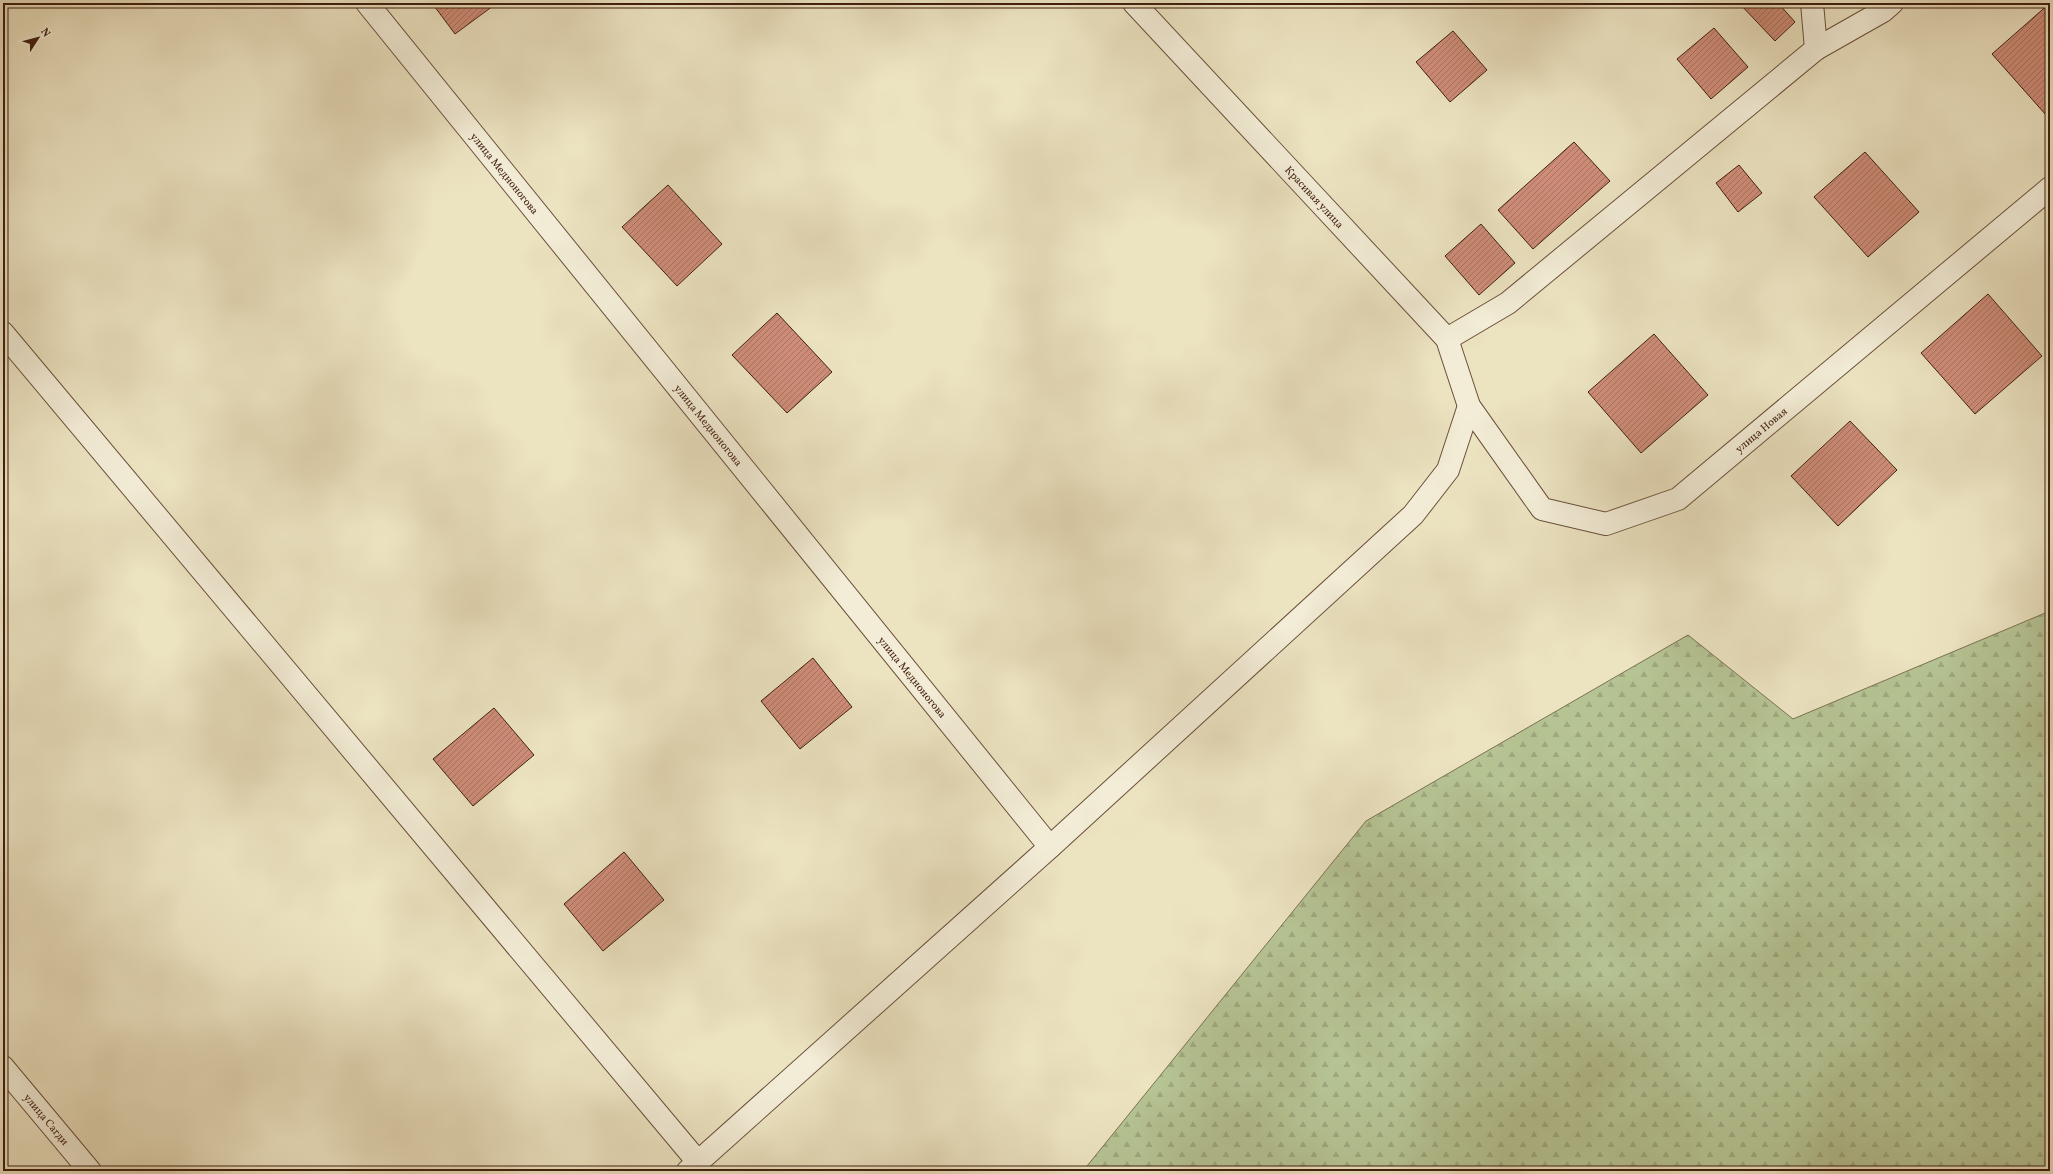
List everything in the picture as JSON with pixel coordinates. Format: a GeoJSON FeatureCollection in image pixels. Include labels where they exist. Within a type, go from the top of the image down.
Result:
{"type":"FeatureCollection","features":[{"type":"Feature","properties":{"kind":"street","name":"улица Медноногова"},"geometry":{"type":"LineString","coordinates":[[367,3],[1050,848]]}},
{"type":"Feature","properties":{"kind":"street","name":"Красивая улица"},"geometry":{"type":"LineString","coordinates":[[1134,3],[1447,339],[1469,406]]}},
{"type":"Feature","properties":{"kind":"street"},"geometry":{"type":"LineString","coordinates":[[1812,3],[1816,50]]}},
{"type":"Feature","properties":{"kind":"street"},"geometry":{"type":"LineString","coordinates":[[1447,339],[1508,302],[1816,50],[1883,11],[1892,3]]}},
{"type":"Feature","properties":{"kind":"street","name":"улица Новая"},"geometry":{"type":"LineString","coordinates":[[1469,406],[1542,509],[1606,524],[1678,499],[2050,188]]}},
{"type":"Feature","properties":{"kind":"street"},"geometry":{"type":"LineString","coordinates":[[3,333],[693,1167],[1050,848],[1413,515],[1448,470],[1469,406]]}},
{"type":"Feature","properties":{"kind":"street","name":"улица Сагди"},"geometry":{"type":"LineString","coordinates":[[3,1067],[90,1171]]}},
{"type":"Feature","properties":{"kind":"green space"},"geometry":{"type":"Polygon","coordinates":[[[2050,611],[2050,1171],[1083,1171],[1366,821],[1688,635],[1793,719],[2050,611]]]}},
{"type":"Feature","properties":{"kind":"building"},"geometry":{"type":"Polygon","coordinates":[[[432,3],[497,3],[455,34],[432,3]]]}},
{"type":"Feature","properties":{"kind":"building"},"geometry":{"type":"Polygon","coordinates":[[[1739,3],[1778,3],[1795,22],[1775,41],[1739,3]]]}},
{"type":"Feature","properties":{"kind":"building"},"geometry":{"type":"Polygon","coordinates":[[[2050,3],[2050,112],[2046,115],[1992,54],[2050,3]]]}},
{"type":"Feature","properties":{"kind":"building"},"geometry":{"type":"Polygon","coordinates":[[[1714,28],[1748,67],[1711,99],[1677,59],[1714,28]]]}},
{"type":"Feature","properties":{"kind":"building"},"geometry":{"type":"Polygon","coordinates":[[[1453,31],[1487,70],[1450,102],[1416,62],[1453,31]]]}},
{"type":"Feature","properties":{"kind":"building"},"geometry":{"type":"Polygon","coordinates":[[[1574,142],[1610,181],[1533,249],[1498,210],[1574,142]]]}},
{"type":"Feature","properties":{"kind":"building"},"geometry":{"type":"Polygon","coordinates":[[[1865,152],[1919,212],[1868,257],[1814,197],[1865,152]]]}},
{"type":"Feature","properties":{"kind":"building"},"geometry":{"type":"Polygon","coordinates":[[[1739,165],[1762,193],[1738,212],[1716,183],[1739,165]]]}},
{"type":"Feature","properties":{"kind":"building"},"geometry":{"type":"Polygon","coordinates":[[[668,185],[722,244],[677,286],[622,227],[668,185]]]}},
{"type":"Feature","properties":{"kind":"building"},"geometry":{"type":"Polygon","coordinates":[[[1481,224],[1515,263],[1479,295],[1445,256],[1481,224]]]}},
{"type":"Feature","properties":{"kind":"building"},"geometry":{"type":"Polygon","coordinates":[[[1988,294],[2042,356],[1975,414],[1921,353],[1988,294]]]}},
{"type":"Feature","properties":{"kind":"building"},"geometry":{"type":"Polygon","coordinates":[[[777,313],[832,372],[787,413],[732,355],[777,313]]]}},
{"type":"Feature","properties":{"kind":"building"},"geometry":{"type":"Polygon","coordinates":[[[1654,334],[1708,395],[1641,453],[1588,392],[1654,334]]]}},
{"type":"Feature","properties":{"kind":"building"},"geometry":{"type":"Polygon","coordinates":[[[1850,421],[1897,470],[1838,526],[1791,476],[1850,421]]]}},
{"type":"Feature","properties":{"kind":"building"},"geometry":{"type":"Polygon","coordinates":[[[813,658],[852,707],[800,749],[761,701],[813,658]]]}},
{"type":"Feature","properties":{"kind":"building"},"geometry":{"type":"Polygon","coordinates":[[[494,708],[534,755],[473,806],[433,759],[494,708]]]}},
{"type":"Feature","properties":{"kind":"building"},"geometry":{"type":"Polygon","coordinates":[[[624,852],[664,900],[603,951],[564,904],[624,852]]]}}]}
